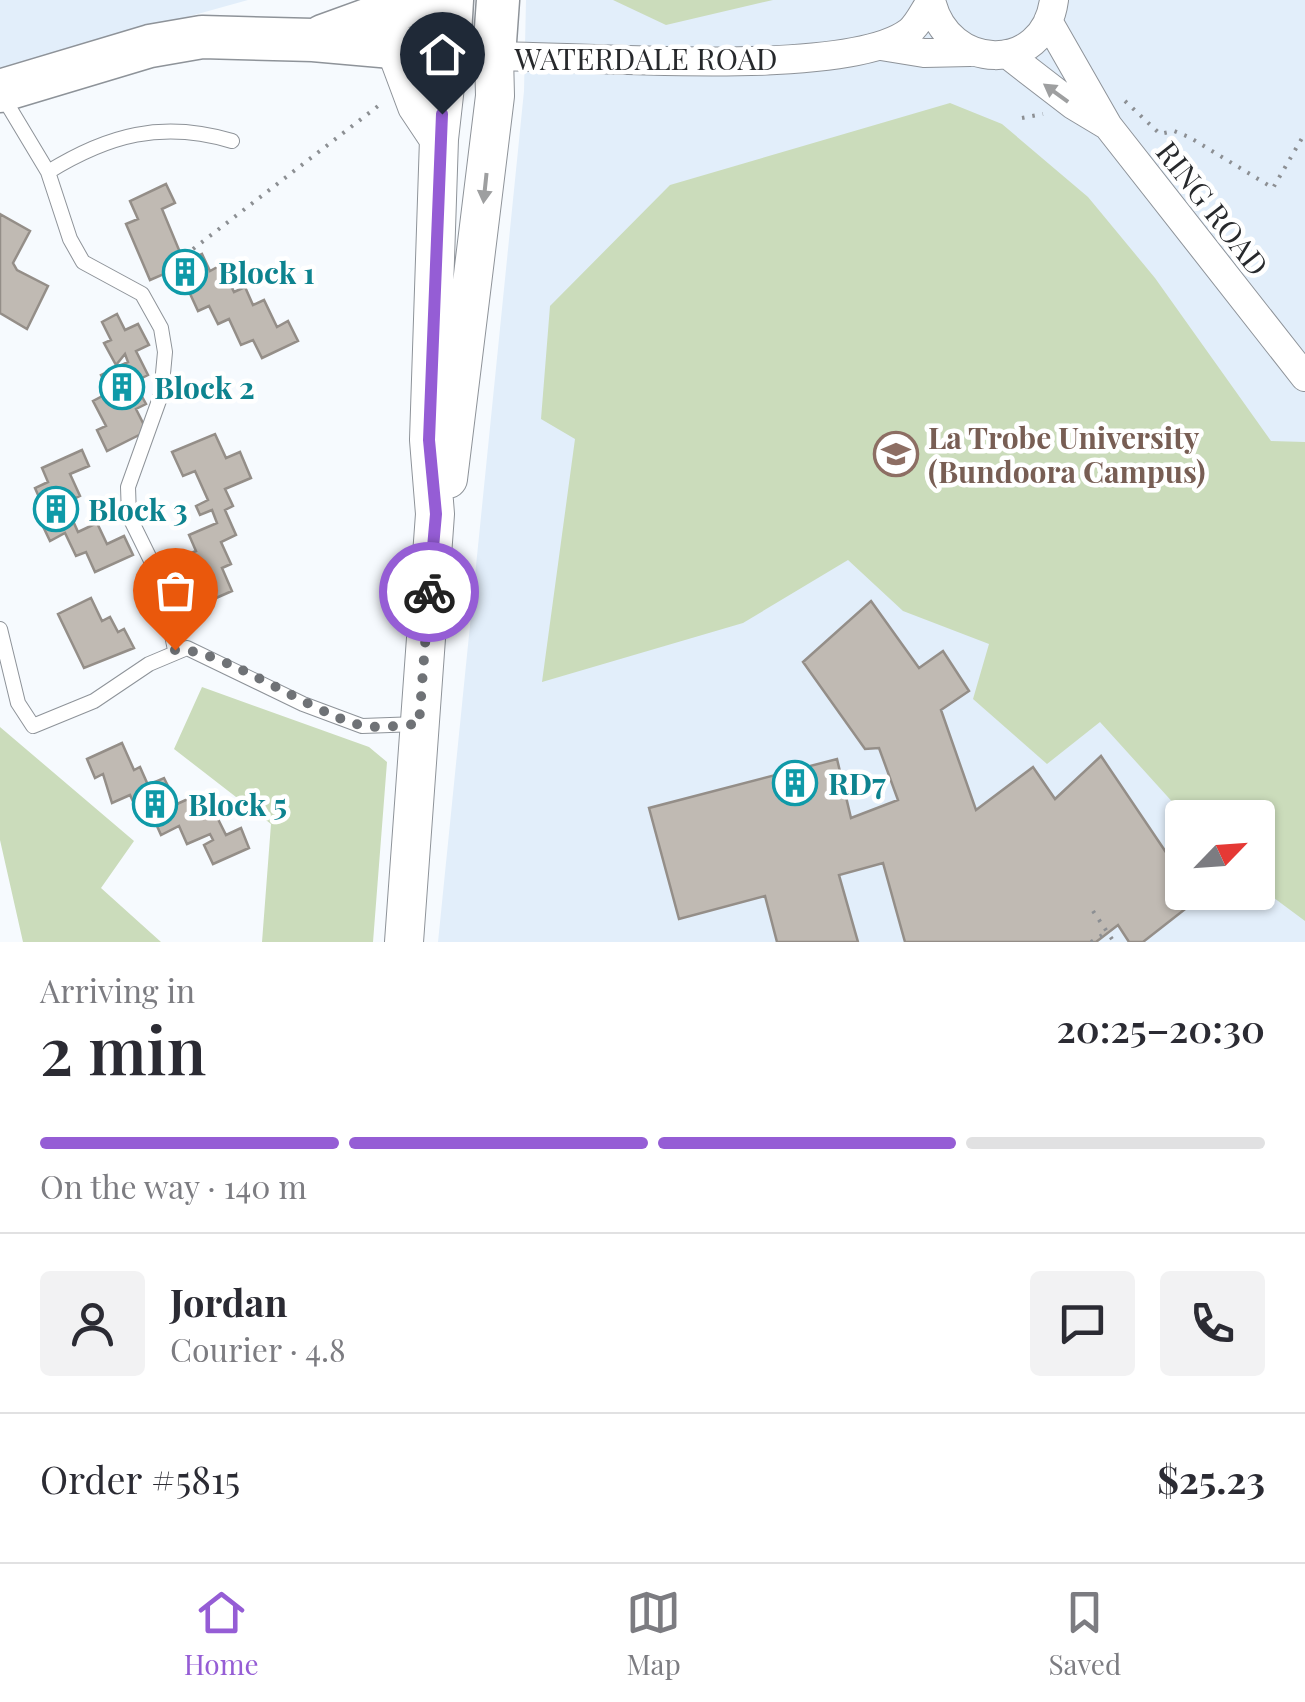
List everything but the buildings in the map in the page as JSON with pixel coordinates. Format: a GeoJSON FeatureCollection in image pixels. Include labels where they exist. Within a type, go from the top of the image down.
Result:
{"type":"FeatureCollection","features":[{"type":"Feature","properties":{"kind":"main road"},"geometry":{"type":"LineString","coordinates":[[313,40],[422,0]]}},
{"type":"Feature","properties":{"kind":"main road"},"geometry":{"type":"LineString","coordinates":[[404,942],[436,514],[429,440],[439,139],[452,0]]}},
{"type":"Feature","properties":{"kind":"main road"},"geometry":{"type":"LineString","coordinates":[[436,514],[451,473],[495,96],[498,0]]}},
{"type":"Feature","properties":{"kind":"main road","name":"WATERDALE ROAD"},"geometry":{"type":"LineString","coordinates":[[0,91],[150,46],[202,37],[313,40],[494,56]]}},
{"type":"Feature","properties":{"kind":"main road"},"geometry":{"type":"LineString","coordinates":[[396,47],[417,106],[439,139]]}},
{"type":"Feature","properties":{"kind":"street","name":"WATERDALE ROAD"},"geometry":{"type":"LineString","coordinates":[[880,46],[912,29],[931,0]]}},
{"type":"Feature","properties":{"kind":"street"},"geometry":{"type":"LineString","coordinates":[[931,0],[944,32],[970,52]]}},
{"type":"Feature","properties":{"kind":"street"},"geometry":{"type":"LineString","coordinates":[[1007,54],[1024,48],[1054,8]]}},
{"type":"Feature","properties":{"kind":"street","name":"RING ROAD"},"geometry":{"type":"LineString","coordinates":[[1054,8],[1082,98]]}},
{"type":"Feature","properties":{"kind":"street","name":"WATERDALE ROAD"},"geometry":{"type":"LineString","coordinates":[[494,56],[716,61],[807,58],[880,46],[924,53],[1007,54]]}},
{"type":"Feature","properties":{"kind":"street","name":"RING ROAD"},"geometry":{"type":"LineString","coordinates":[[1007,54],[1082,98],[1108,126],[1305,377]]}},
{"type":"Feature","properties":{"kind":"lane"},"geometry":{"type":"LineString","coordinates":[[0,91],[48,172],[70,239],[83,262],[142,294],[161,328],[161,395],[128,487],[129,516],[160,582],[175,650]]}},
{"type":"Feature","properties":{"kind":"lane"},"geometry":{"type":"LineString","coordinates":[[48,172],[87,148],[153,131],[184,129],[232,142]]}},
{"type":"Feature","properties":{"kind":"lane"},"geometry":{"type":"LineString","coordinates":[[0,629],[18,703],[26,721],[34,726],[94,701],[175,650],[204,654],[303,704],[362,726],[419,724]]}},
{"type":"Feature","properties":{"kind":"path"},"geometry":{"type":"LineString","coordinates":[[1022,118],[1108,88],[1160,134],[1174,132],[1189,137],[1273,188],[1305,133]]}},
{"type":"Feature","properties":{"kind":"path"},"geometry":{"type":"LineString","coordinates":[[193,249],[384,102]]}},
{"type":"Feature","properties":{"kind":"path"},"geometry":{"type":"LineString","coordinates":[[1093,911],[1114,942]]}},
{"type":"Feature","properties":{"kind":"path"},"geometry":{"type":"LineString","coordinates":[[1091,942],[1106,932]]}},
{"type":"Feature","properties":{"kind":"shaded area"},"geometry":{"type":"Polygon","coordinates":[[[0,0],[248,0],[0,69],[0,0]]]}},
{"type":"Feature","properties":{"kind":"shaded area","name":"La Trobe University (Bundoora Campus)"},"geometry":{"type":"Polygon","coordinates":[[[526,0],[1305,0],[1305,942],[438,942],[524,91],[526,0]]]}},
{"type":"Feature","properties":{"kind":"green space"},"geometry":{"type":"Polygon","coordinates":[[[613,0],[773,0],[666,25],[613,0]]]}},
{"type":"Feature","properties":{"kind":"green space"},"geometry":{"type":"Polygon","coordinates":[[[950,103],[1002,124],[1088,197],[1155,278],[1271,441],[1305,442],[1305,921],[1275,899],[1275,800],[1171,800],[1100,722],[1047,764],[973,699],[989,644],[903,611],[848,560],[743,623],[542,682],[575,439],[541,419],[550,306],[670,185],[950,103]]]}},
{"type":"Feature","properties":{"kind":"green space"},"geometry":{"type":"Polygon","coordinates":[[[202,687],[369,747],[387,762],[373,942],[262,942],[271,824],[174,749],[202,687]]]}},
{"type":"Feature","properties":{"kind":"green space"},"geometry":{"type":"Polygon","coordinates":[[[0,727],[134,841],[101,888],[161,942],[23,942],[0,840],[0,727]]]}},
{"type":"Feature","properties":{"kind":"way so far"},"geometry":{"type":"LineString","coordinates":[[175,650],[187,648],[204,654],[303,704],[362,726],[419,724],[429,592]]}},
{"type":"Feature","properties":{"kind":"place","name":"Block 1"},"geometry":{"type":"Point","coordinates":[185,272]}},
{"type":"Feature","properties":{"kind":"place","name":"Block 2"},"geometry":{"type":"Point","coordinates":[122,387]}},
{"type":"Feature","properties":{"kind":"place","name":"La Trobe University (Bundoora Campus)"},"geometry":{"type":"Point","coordinates":[896,454]}},
{"type":"Feature","properties":{"kind":"place","name":"Block 3"},"geometry":{"type":"Point","coordinates":[56,509]}},
{"type":"Feature","properties":{"kind":"place","name":"RD7"},"geometry":{"type":"Point","coordinates":[795,783]}},
{"type":"Feature","properties":{"kind":"place","name":"Block 5"},"geometry":{"type":"Point","coordinates":[155,804]}},
{"type":"Feature","properties":{"kind":"route"},"geometry":{"type":"LineString","coordinates":[[429,592],[436,514],[429,440],[442,114]]}}]}
